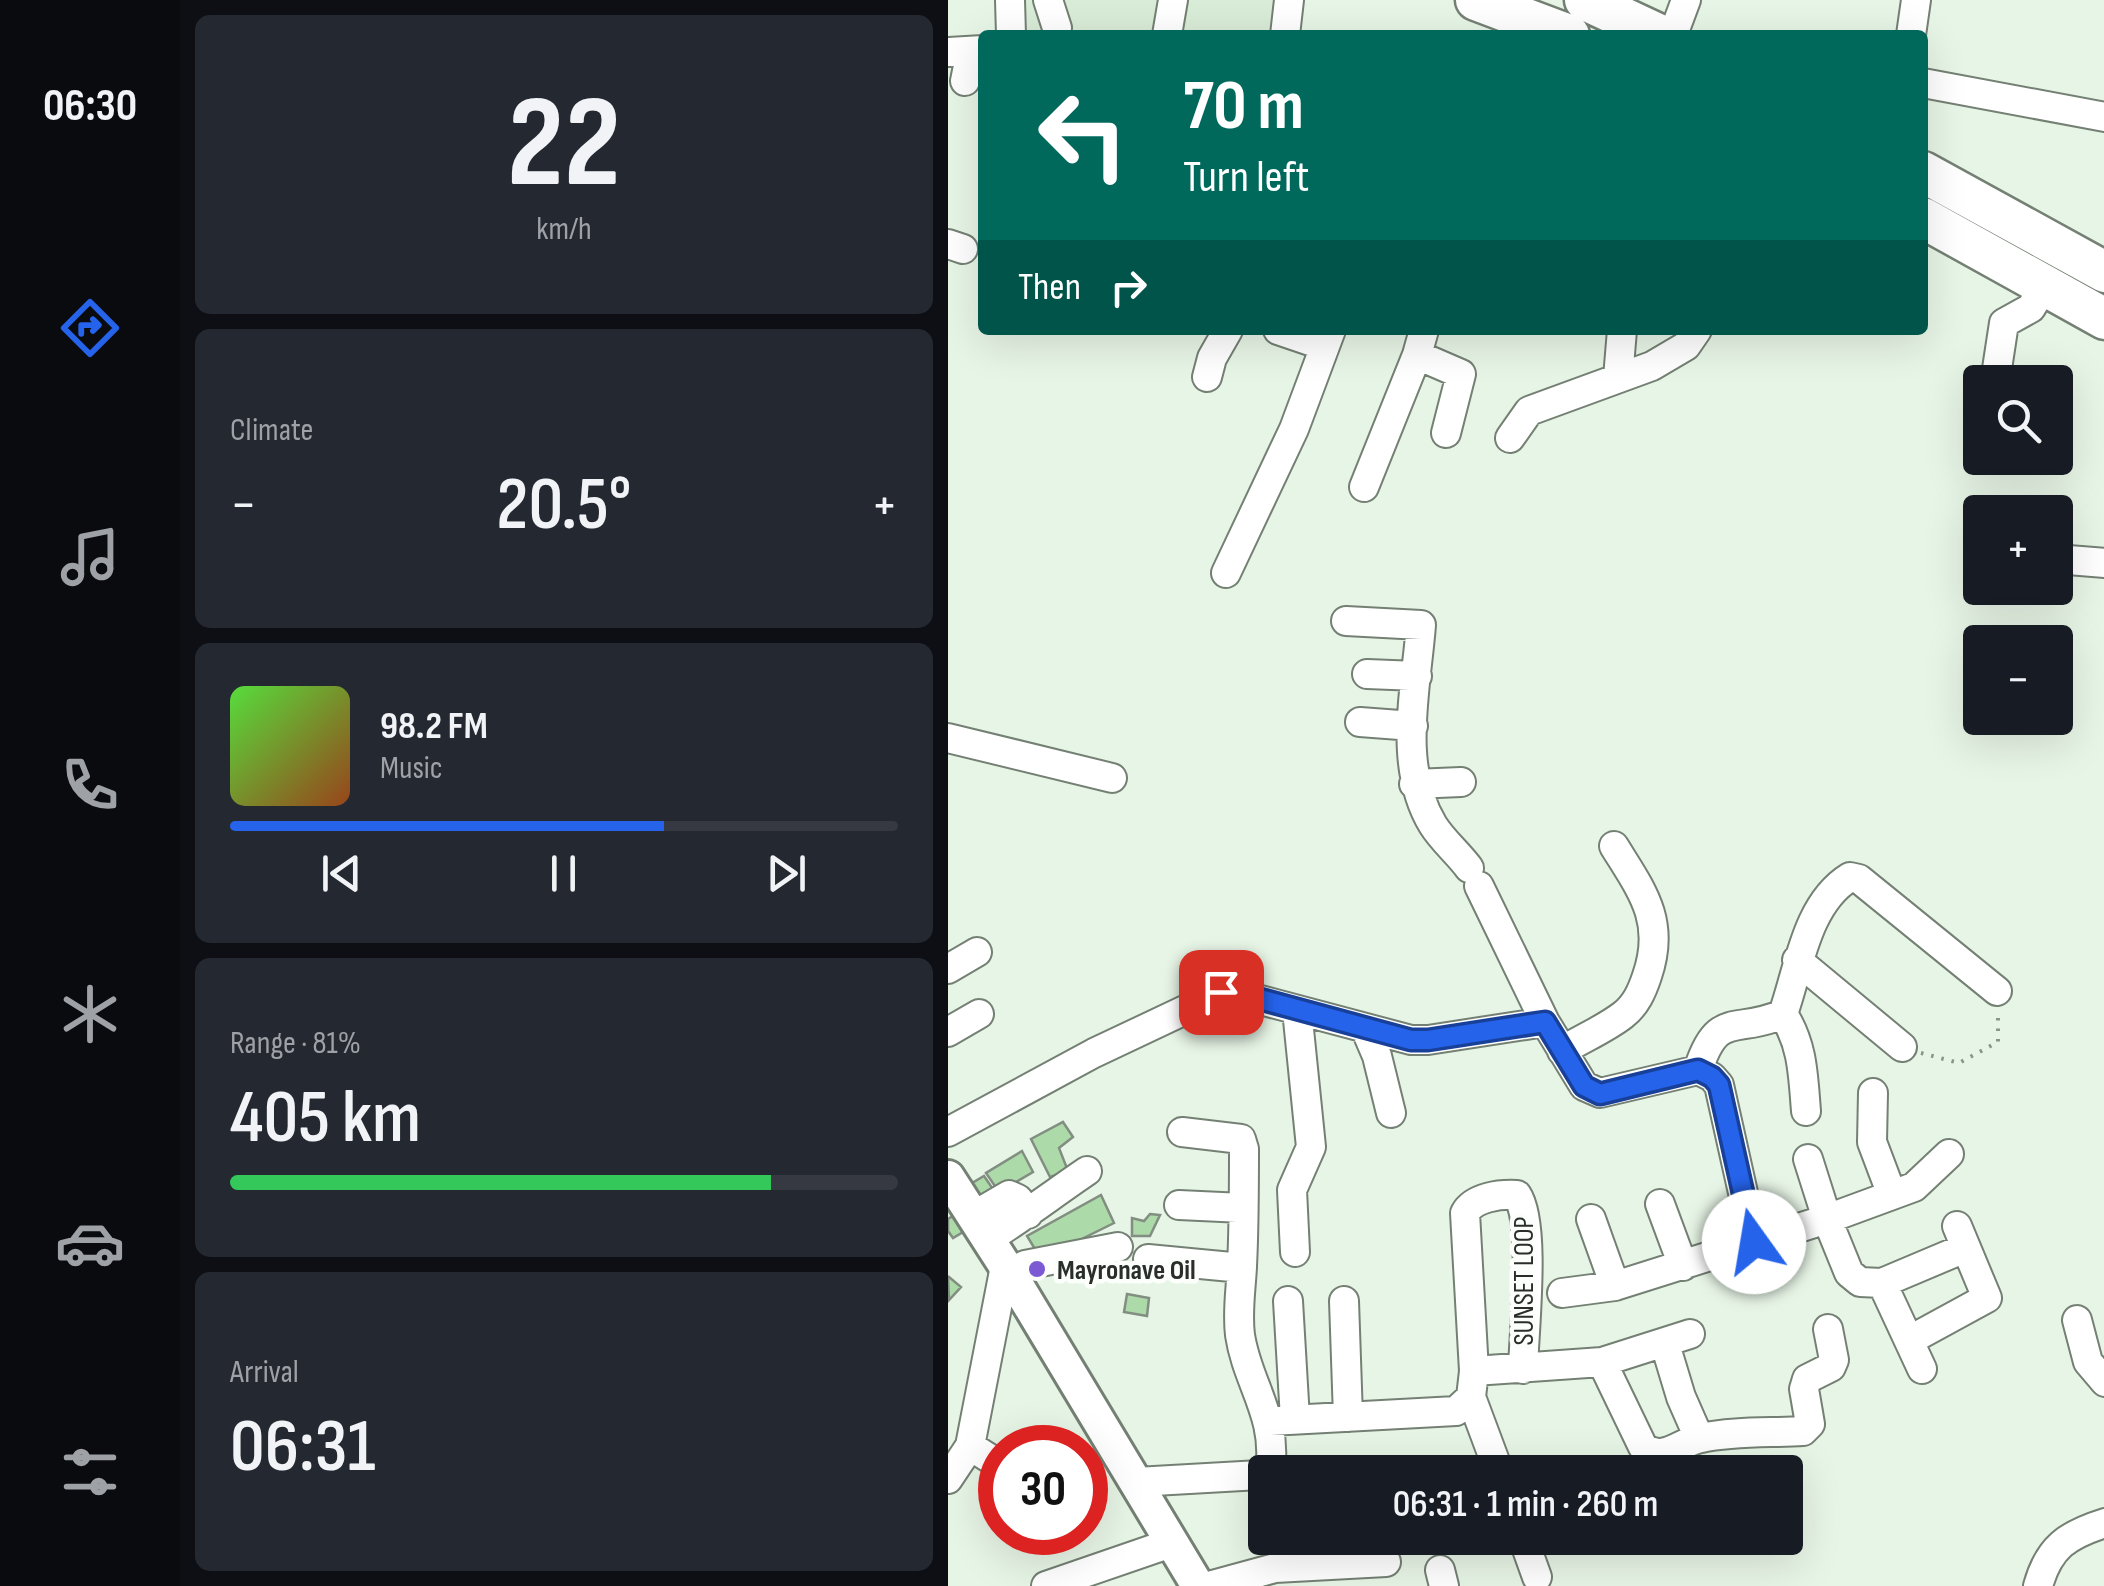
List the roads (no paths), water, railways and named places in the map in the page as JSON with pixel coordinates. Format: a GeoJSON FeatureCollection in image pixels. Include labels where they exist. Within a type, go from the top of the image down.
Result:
{"type":"FeatureCollection","features":[{"type":"Feature","properties":{"kind":"highway"},"geometry":{"type":"LineString","coordinates":[[1476,0],[1556,30]]}},
{"type":"Feature","properties":{"kind":"highway"},"geometry":{"type":"LineString","coordinates":[[1585,0],[1657,24]]}},
{"type":"Feature","properties":{"kind":"highway"},"geometry":{"type":"LineString","coordinates":[[1928,175],[2104,272]]}},
{"type":"Feature","properties":{"kind":"highway"},"geometry":{"type":"LineString","coordinates":[[1928,221],[2104,320]]}},
{"type":"Feature","properties":{"kind":"main road"},"geometry":{"type":"LineString","coordinates":[[948,1177],[1198,1586]]}},
{"type":"Feature","properties":{"kind":"street"},"geometry":{"type":"LineString","coordinates":[[1010,0],[1011,30]]}},
{"type":"Feature","properties":{"kind":"street"},"geometry":{"type":"LineString","coordinates":[[1048,0],[1057,28]]}},
{"type":"Feature","properties":{"kind":"street"},"geometry":{"type":"LineString","coordinates":[[1167,30],[1173,0]]}},
{"type":"Feature","properties":{"kind":"street"},"geometry":{"type":"LineString","coordinates":[[1286,30],[1289,0]]}},
{"type":"Feature","properties":{"kind":"street"},"geometry":{"type":"LineString","coordinates":[[1657,24],[1686,0]]}},
{"type":"Feature","properties":{"kind":"street"},"geometry":{"type":"LineString","coordinates":[[1912,30],[1916,0]]}},
{"type":"Feature","properties":{"kind":"street"},"geometry":{"type":"LineString","coordinates":[[966,81],[967,51]]}},
{"type":"Feature","properties":{"kind":"street"},"geometry":{"type":"LineString","coordinates":[[1928,84],[2104,117]]}},
{"type":"Feature","properties":{"kind":"street"},"geometry":{"type":"LineString","coordinates":[[1998,365],[2004,323],[2031,308],[2044,286]]}},
{"type":"Feature","properties":{"kind":"street"},"geometry":{"type":"LineString","coordinates":[[1207,377],[1225,335]]}},
{"type":"Feature","properties":{"kind":"street"},"geometry":{"type":"LineString","coordinates":[[1618,378],[1622,335]]}},
{"type":"Feature","properties":{"kind":"street"},"geometry":{"type":"LineString","coordinates":[[1510,438],[1528,410],[1672,355],[1694,335]]}},
{"type":"Feature","properties":{"kind":"street"},"geometry":{"type":"LineString","coordinates":[[1226,573],[1271,482],[1328,338]]}},
{"type":"Feature","properties":{"kind":"street"},"geometry":{"type":"LineString","coordinates":[[1364,488],[1421,342],[1461,374],[1446,433]]}},
{"type":"Feature","properties":{"kind":"street"},"geometry":{"type":"LineString","coordinates":[[2073,560],[2104,563]]}},
{"type":"Feature","properties":{"kind":"street"},"geometry":{"type":"LineString","coordinates":[[1346,620],[1422,624],[1413,726],[1414,784],[1434,826],[1474,877],[1545,1022],[1584,1086],[1600,1094],[1698,1070],[1719,1085],[1754,1242]]}},
{"type":"Feature","properties":{"kind":"street"},"geometry":{"type":"LineString","coordinates":[[1367,674],[1417,676]]}},
{"type":"Feature","properties":{"kind":"street"},"geometry":{"type":"LineString","coordinates":[[1360,722],[1413,726]]}},
{"type":"Feature","properties":{"kind":"street"},"geometry":{"type":"LineString","coordinates":[[948,738],[1112,778]]}},
{"type":"Feature","properties":{"kind":"street"},"geometry":{"type":"LineString","coordinates":[[1414,784],[1461,782]]}},
{"type":"Feature","properties":{"kind":"street"},"geometry":{"type":"LineString","coordinates":[[1562,1052],[1624,1014],[1640,996],[1652,960],[1655,927],[1647,900],[1614,846]]}},
{"type":"Feature","properties":{"kind":"street"},"geometry":{"type":"LineString","coordinates":[[1783,1014],[1797,960],[1815,919],[1839,884],[1850,876],[1859,879],[1997,991]]}},
{"type":"Feature","properties":{"kind":"street"},"geometry":{"type":"LineString","coordinates":[[948,969],[977,952]]}},
{"type":"Feature","properties":{"kind":"street"},"geometry":{"type":"LineString","coordinates":[[1797,960],[1902,1047]]}},
{"type":"Feature","properties":{"kind":"street"},"geometry":{"type":"LineString","coordinates":[[948,1132],[1221,992],[1234,992],[1411,1040],[1545,1022]]}},
{"type":"Feature","properties":{"kind":"street"},"geometry":{"type":"LineString","coordinates":[[1295,1252],[1292,1190],[1311,1147],[1297,1010]]}},
{"type":"Feature","properties":{"kind":"street"},"geometry":{"type":"LineString","coordinates":[[948,1032],[979,1014]]}},
{"type":"Feature","properties":{"kind":"street"},"geometry":{"type":"LineString","coordinates":[[1698,1070],[1706,1043],[1717,1030],[1783,1014]]}},
{"type":"Feature","properties":{"kind":"street"},"geometry":{"type":"LineString","coordinates":[[1783,1014],[1797,1037],[1802,1057],[1806,1111]]}},
{"type":"Feature","properties":{"kind":"street"},"geometry":{"type":"LineString","coordinates":[[1365,1028],[1377,1056],[1391,1113]]}},
{"type":"Feature","properties":{"kind":"street"},"geometry":{"type":"LineString","coordinates":[[1874,1092],[1872,1142],[1892,1195]]}},
{"type":"Feature","properties":{"kind":"street"},"geometry":{"type":"LineString","coordinates":[[1182,1132],[1241,1139],[1244,1149],[1240,1338],[1282,1420]]}},
{"type":"Feature","properties":{"kind":"street"},"geometry":{"type":"LineString","coordinates":[[1562,1293],[1614,1286],[1682,1266],[1892,1195],[1914,1187],[1949,1154]]}},
{"type":"Feature","properties":{"kind":"street"},"geometry":{"type":"LineString","coordinates":[[1808,1159],[1826,1218],[1849,1273],[1860,1282],[1882,1283],[1961,1237],[1987,1298],[1910,1340]]}},
{"type":"Feature","properties":{"kind":"street"},"geometry":{"type":"LineString","coordinates":[[948,1478],[970,1446],[994,1249],[1038,1204],[1086,1171]]}},
{"type":"Feature","properties":{"kind":"street","name":"SUNSET LOOP"},"geometry":{"type":"LineString","coordinates":[[1467,1393],[1465,1213],[1469,1205],[1507,1194],[1517,1196],[1522,1203],[1527,1227],[1523,1369]]}},
{"type":"Feature","properties":{"kind":"street"},"geometry":{"type":"LineString","coordinates":[[1179,1204],[1243,1208]]}},
{"type":"Feature","properties":{"kind":"street"},"geometry":{"type":"LineString","coordinates":[[1660,1204],[1682,1266]]}},
{"type":"Feature","properties":{"kind":"street"},"geometry":{"type":"LineString","coordinates":[[1591,1219],[1614,1286]]}},
{"type":"Feature","properties":{"kind":"street"},"geometry":{"type":"LineString","coordinates":[[994,1249],[1025,1265],[1118,1247]]}},
{"type":"Feature","properties":{"kind":"street"},"geometry":{"type":"LineString","coordinates":[[1148,1259],[1242,1268]]}},
{"type":"Feature","properties":{"kind":"street"},"geometry":{"type":"LineString","coordinates":[[1882,1283],[1922,1369]]}},
{"type":"Feature","properties":{"kind":"street"},"geometry":{"type":"LineString","coordinates":[[1136,1482],[1260,1476],[1270,1470],[1282,1420],[1288,1301]]}},
{"type":"Feature","properties":{"kind":"street"},"geometry":{"type":"LineString","coordinates":[[1344,1301],[1348,1418]]}},
{"type":"Feature","properties":{"kind":"street"},"geometry":{"type":"LineString","coordinates":[[2078,1320],[2088,1362],[2104,1382]]}},
{"type":"Feature","properties":{"kind":"street"},"geometry":{"type":"LineString","coordinates":[[1602,1362],[1643,1447],[1662,1454],[1699,1438],[1804,1431],[1810,1424],[1804,1389],[1807,1379],[1831,1368],[1834,1360],[1828,1329]]}},
{"type":"Feature","properties":{"kind":"street"},"geometry":{"type":"LineString","coordinates":[[1282,1420],[1348,1418],[1467,1393],[1523,1369],[1602,1362],[1678,1339],[1681,1397],[1699,1438]]}},
{"type":"Feature","properties":{"kind":"street"},"geometry":{"type":"LineString","coordinates":[[1467,1393],[1491,1455]]}},
{"type":"Feature","properties":{"kind":"street"},"geometry":{"type":"LineString","coordinates":[[970,1446],[978,1451]]}},
{"type":"Feature","properties":{"kind":"street"},"geometry":{"type":"LineString","coordinates":[[2038,1586],[2045,1560],[2076,1532],[2104,1523]]}},
{"type":"Feature","properties":{"kind":"street"},"geometry":{"type":"LineString","coordinates":[[1046,1586],[1172,1543]]}},
{"type":"Feature","properties":{"kind":"street"},"geometry":{"type":"LineString","coordinates":[[1528,1555],[1537,1578]]}},
{"type":"Feature","properties":{"kind":"street"},"geometry":{"type":"LineString","coordinates":[[1209,1586],[1274,1568],[1386,1562]]}},
{"type":"Feature","properties":{"kind":"place","name":"Mayronave Oil"},"geometry":{"type":"Point","coordinates":[1037,1269]}}]}
